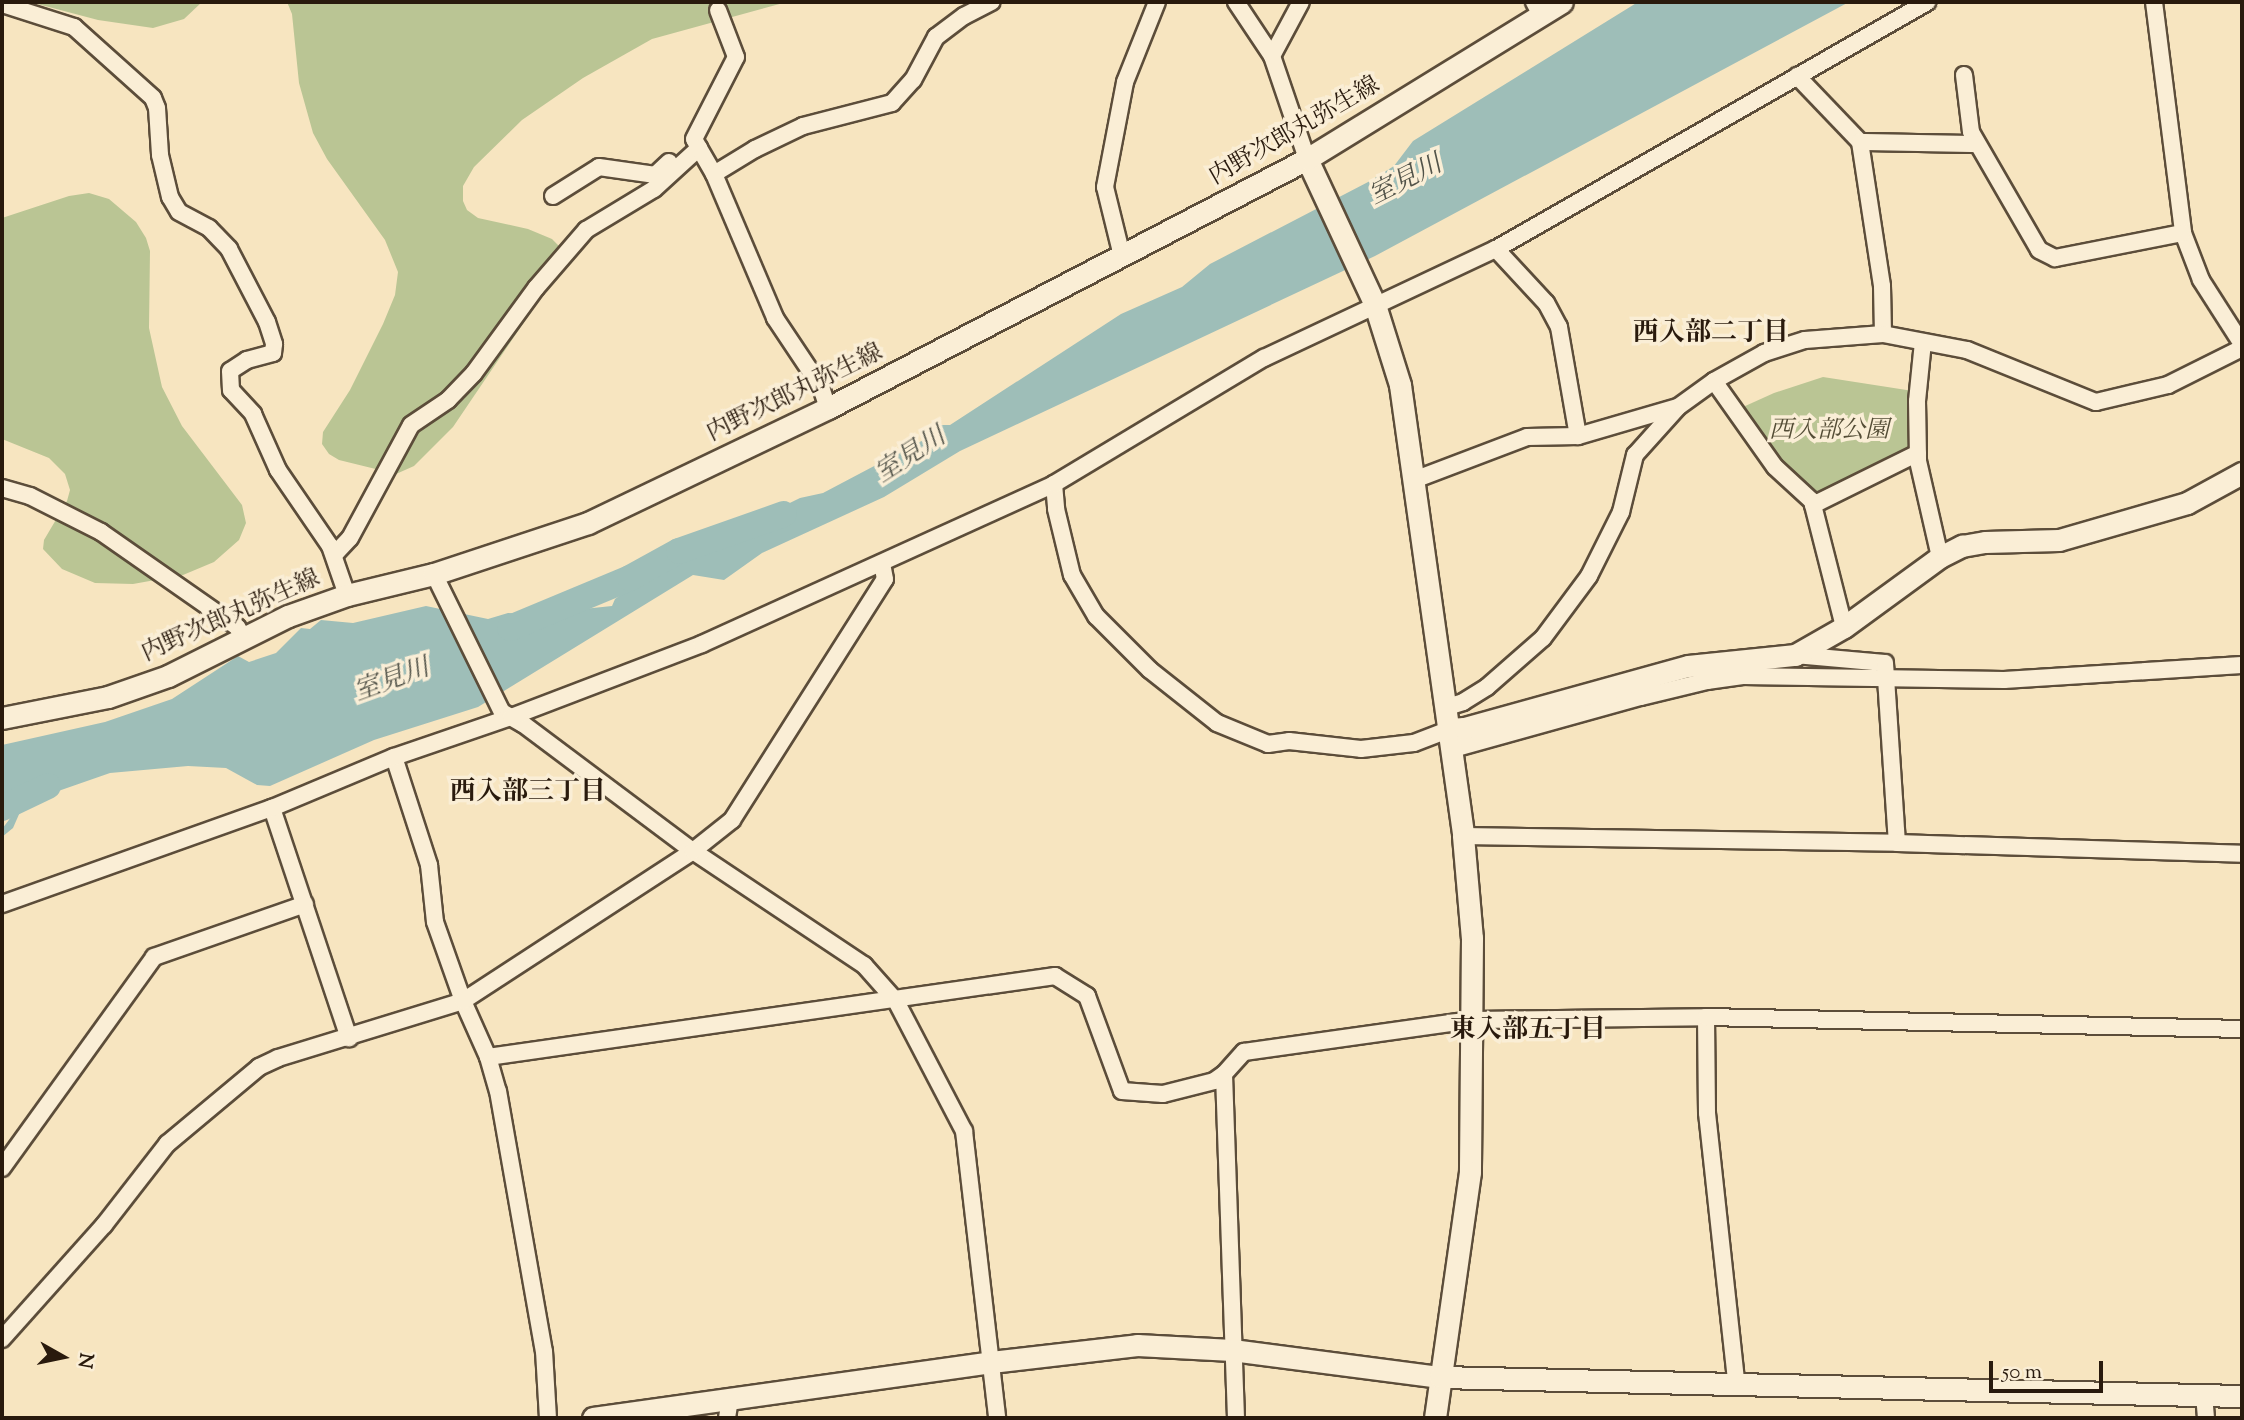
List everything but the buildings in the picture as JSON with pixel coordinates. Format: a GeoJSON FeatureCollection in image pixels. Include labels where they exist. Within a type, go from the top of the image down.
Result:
{"type":"FeatureCollection","features":[{"type":"Feature","properties":{"kind":"street"},"geometry":{"type":"LineString","coordinates":[[714,174],[755,149],[803,126],[892,103],[913,80],[936,37],[964,16],[992,2]]}},
{"type":"Feature","properties":{"kind":"street"},"geometry":{"type":"LineString","coordinates":[[1122,256],[1105,187],[1125,82],[1157,2]]}},
{"type":"Feature","properties":{"kind":"street"},"geometry":{"type":"LineString","coordinates":[[1236,2],[1272,56],[1312,169],[1373,299],[1400,385],[1447,707],[1472,938],[1470,1172],[1436,1418]]}},
{"type":"Feature","properties":{"kind":"street"},"geometry":{"type":"LineString","coordinates":[[1272,56],[1301,2]]}},
{"type":"Feature","properties":{"kind":"street","name":"内野次郎丸弥生線"},"geometry":{"type":"LineString","coordinates":[[2,718],[108,697],[168,676],[243,636],[347,595],[437,579],[588,523],[828,408],[1122,256],[1312,169],[1537,8],[1562,2]]}},
{"type":"Feature","properties":{"kind":"street"},"geometry":{"type":"LineString","coordinates":[[2,904],[272,808],[394,757],[702,644],[1054,484],[1264,358],[1373,299],[1496,249],[1927,2]]}},
{"type":"Feature","properties":{"kind":"street"},"geometry":{"type":"LineString","coordinates":[[1447,707],[1462,702],[1487,687],[1543,638],[1589,576],[1621,512],[1635,455],[1678,407],[1714,381],[1764,353],[1805,341],[1883,334],[1967,350],[2096,402],[2168,385],[2242,346],[2201,279],[2183,233],[2154,2]]}},
{"type":"Feature","properties":{"kind":"street"},"geometry":{"type":"LineString","coordinates":[[2,4],[75,27],[153,98],[157,108],[160,155],[170,197],[179,212],[209,228],[229,249],[267,322],[274,344],[272,353],[247,360],[230,371],[228,378],[232,390],[253,414],[278,470],[318,526],[334,555],[347,595]]}},
{"type":"Feature","properties":{"kind":"street"},"geometry":{"type":"LineString","coordinates":[[334,555],[350,538],[411,425],[449,400],[474,373],[536,288],[586,230],[654,189],[697,144],[735,64],[736,57],[718,10]]}},
{"type":"Feature","properties":{"kind":"street"},"geometry":{"type":"LineString","coordinates":[[1964,75],[1971,132],[1976,144],[2039,250],[2055,258],[2183,233]]}},
{"type":"Feature","properties":{"kind":"street"},"geometry":{"type":"LineString","coordinates":[[1797,76],[1860,142],[1882,286],[1883,334]]}},
{"type":"Feature","properties":{"kind":"street"},"geometry":{"type":"LineString","coordinates":[[1860,142],[1976,144]]}},
{"type":"Feature","properties":{"kind":"street"},"geometry":{"type":"LineString","coordinates":[[697,144],[714,174],[775,318],[821,387],[828,408]]}},
{"type":"Feature","properties":{"kind":"street"},"geometry":{"type":"LineString","coordinates":[[553,196],[599,167],[655,175],[697,144]]}},
{"type":"Feature","properties":{"kind":"street"},"geometry":{"type":"LineString","coordinates":[[1496,249],[1546,303],[1559,327],[1578,436]]}},
{"type":"Feature","properties":{"kind":"street"},"geometry":{"type":"LineString","coordinates":[[1923,342],[1917,401],[1918,453],[1940,557]]}},
{"type":"Feature","properties":{"kind":"street"},"geometry":{"type":"LineString","coordinates":[[1714,381],[1774,467],[1813,505],[1844,627]]}},
{"type":"Feature","properties":{"kind":"street"},"geometry":{"type":"LineString","coordinates":[[1414,480],[1527,437],[1578,436],[1678,407]]}},
{"type":"Feature","properties":{"kind":"street"},"geometry":{"type":"LineString","coordinates":[[1813,505],[1918,453]]}},
{"type":"Feature","properties":{"kind":"street"},"geometry":{"type":"LineString","coordinates":[[1795,655],[1844,627],[1940,557],[1962,546],[1985,542],[2059,540],[2187,503],[2242,473]]}},
{"type":"Feature","properties":{"kind":"street"},"geometry":{"type":"LineString","coordinates":[[1054,484],[1056,509],[1072,575],[1096,616],[1150,670],[1217,723],[1268,744],[1289,741],[1361,749],[1451,739],[1707,681],[1743,676],[1887,676],[2004,680],[2242,665]]}},
{"type":"Feature","properties":{"kind":"street"},"geometry":{"type":"LineString","coordinates":[[2,488],[30,496],[101,533],[237,627],[243,636]]}},
{"type":"Feature","properties":{"kind":"street"},"geometry":{"type":"LineString","coordinates":[[2,1339],[104,1225],[167,1144],[258,1067],[278,1058],[463,1001],[693,851],[732,820],[884,579],[882,564]]}},
{"type":"Feature","properties":{"kind":"street"},"geometry":{"type":"LineString","coordinates":[[437,579],[507,715],[693,851],[864,965],[895,1001],[964,1131],[997,1418]]}},
{"type":"Feature","properties":{"kind":"street"},"geometry":{"type":"LineString","coordinates":[[1451,739],[1688,666],[1795,655],[1885,663],[1897,843]]}},
{"type":"Feature","properties":{"kind":"street"},"geometry":{"type":"LineString","coordinates":[[394,757],[429,865],[435,922],[463,1001],[488,1057],[498,1091],[544,1351],[548,1418]]}},
{"type":"Feature","properties":{"kind":"street"},"geometry":{"type":"LineString","coordinates":[[272,808],[349,1038]]}},
{"type":"Feature","properties":{"kind":"street"},"geometry":{"type":"LineString","coordinates":[[1463,836],[1897,843],[2242,853]]}},
{"type":"Feature","properties":{"kind":"street"},"geometry":{"type":"LineString","coordinates":[[2,1168],[154,957],[305,904]]}},
{"type":"Feature","properties":{"kind":"street"},"geometry":{"type":"LineString","coordinates":[[488,1057],[895,1001],[1055,976],[1087,996],[1122,1091],[1163,1094],[1214,1081],[1244,1052],[1472,1020],[1706,1017],[2242,1029]]}},
{"type":"Feature","properties":{"kind":"street"},"geometry":{"type":"LineString","coordinates":[[1706,1017],[1707,1113],[1736,1382]]}},
{"type":"Feature","properties":{"kind":"street"},"geometry":{"type":"LineString","coordinates":[[1224,1074],[1236,1418]]}},
{"type":"Feature","properties":{"kind":"street"},"geometry":{"type":"LineString","coordinates":[[593,1418],[728,1408],[991,1362],[1137,1345],[1232,1350],[1440,1377],[2242,1396]]}},
{"type":"Feature","properties":{"kind":"street"},"geometry":{"type":"LineString","coordinates":[[2204,1395],[2206,1418]]}},
{"type":"Feature","properties":{"kind":"green space"},"geometry":{"type":"Polygon","coordinates":[[[30,2],[202,2],[184,19],[153,28],[98,20],[30,2]]]}},
{"type":"Feature","properties":{"kind":"green space"},"geometry":{"type":"Polygon","coordinates":[[[287,2],[787,2],[652,39],[583,78],[522,120],[474,167],[463,186],[463,201],[467,210],[478,218],[528,229],[552,239],[562,249],[562,266],[453,427],[414,466],[396,474],[339,460],[329,454],[322,444],[323,432],[350,390],[383,324],[395,295],[398,272],[385,240],[327,159],[313,133],[299,83],[292,14],[287,2]]]}},
{"type":"Feature","properties":{"kind":"green space"},"geometry":{"type":"Polygon","coordinates":[[[89,193],[109,199],[136,222],[146,238],[150,251],[149,328],[162,387],[182,426],[242,505],[246,523],[239,540],[214,562],[183,575],[133,584],[95,583],[62,569],[43,549],[44,540],[67,501],[70,490],[65,474],[49,458],[2,439],[2,218],[69,196],[89,193]]]}},
{"type":"Feature","properties":{"kind":"green space","name":"西入部公園"},"geometry":{"type":"Polygon","coordinates":[[[1823,377],[1913,391],[1912,449],[1822,497],[1781,463],[1743,407],[1774,393],[1823,377]]]}},
{"type":"Feature","properties":{"kind":"water"},"geometry":{"type":"Polygon","coordinates":[[[1638,2],[1849,2],[1375,256],[960,451],[884,497],[762,553],[724,580],[693,575],[478,707],[374,740],[270,786],[257,785],[226,768],[188,766],[110,773],[44,796],[20,812],[13,828],[2,837],[2,829],[18,808],[12,796],[2,798],[2,745],[105,722],[172,699],[238,656],[249,662],[276,653],[301,628],[310,629],[321,620],[353,623],[426,606],[488,619],[508,613],[560,615],[564,611],[612,606],[615,599],[669,560],[710,549],[751,532],[753,521],[800,498],[823,493],[931,436],[937,425],[950,425],[1121,314],[1182,287],[1210,264],[1370,181],[1394,166],[1413,141],[1638,2]]]}},
{"type":"Feature","properties":{"kind":"waterway","name":"室見川"},"geometry":{"type":"LineString","coordinates":[[510,628],[630,578],[679,551],[784,514]]}},
{"type":"Feature","properties":{"kind":"waterway","name":"室見川"},"geometry":{"type":"LineString","coordinates":[[2,808],[48,786]]}},
{"type":"Feature","properties":{"kind":"district","name":"西入部二丁目"},"geometry":{"type":"Point","coordinates":[1711,334]}},
{"type":"Feature","properties":{"kind":"district","name":"西入部三丁目"},"geometry":{"type":"Point","coordinates":[528,793]}},
{"type":"Feature","properties":{"kind":"district","name":"東入部五丁目"},"geometry":{"type":"Point","coordinates":[1528,1031]}}]}
